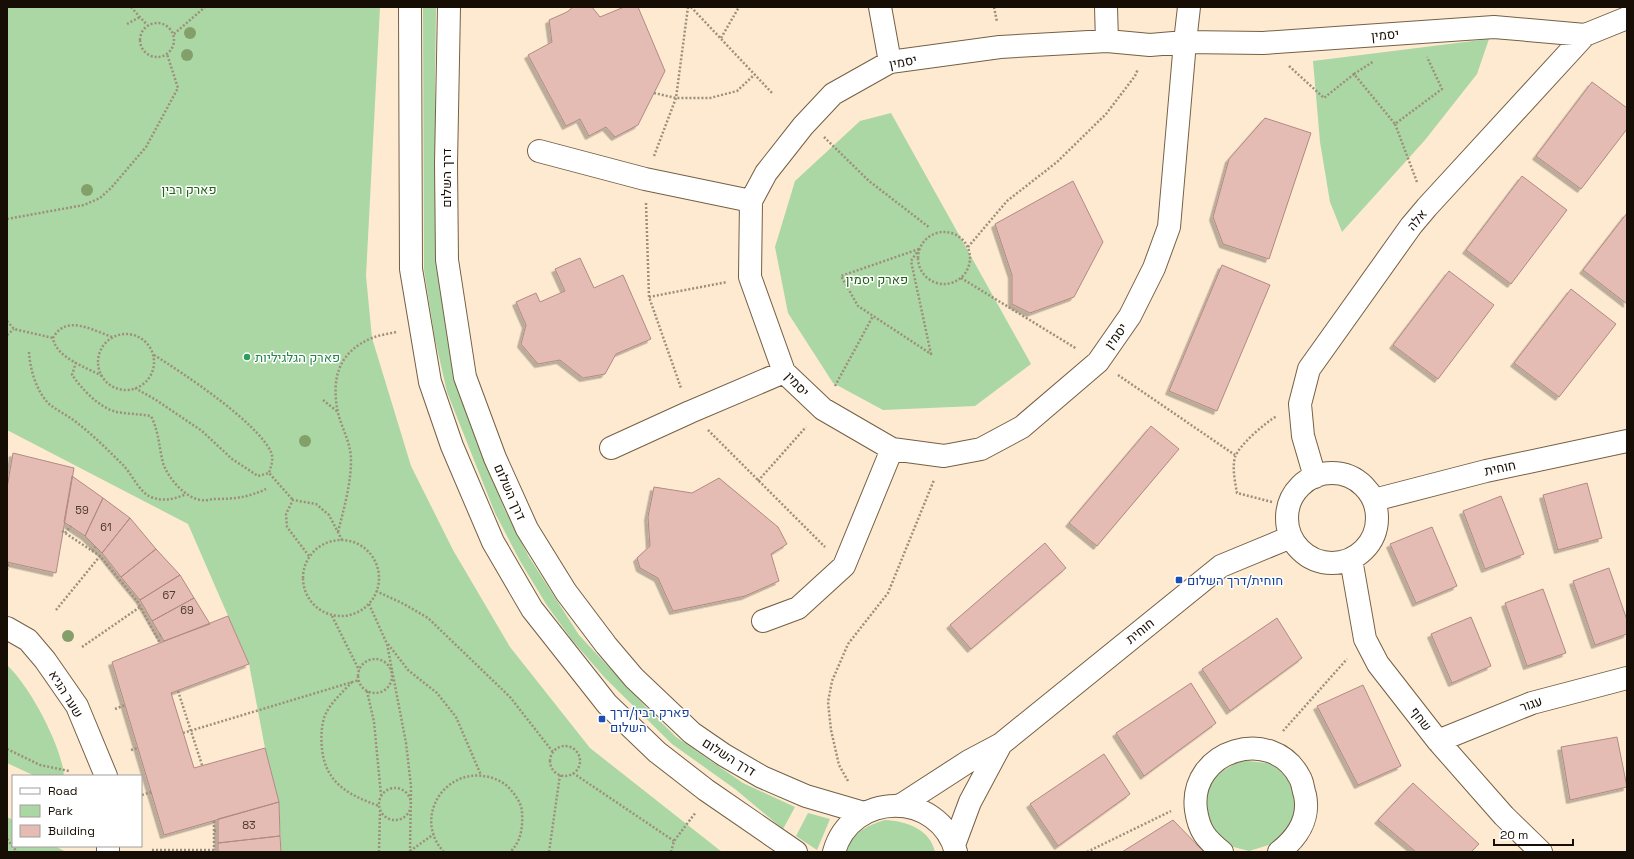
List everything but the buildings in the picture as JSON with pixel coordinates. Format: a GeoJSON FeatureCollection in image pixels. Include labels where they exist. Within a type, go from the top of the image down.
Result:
{"type":"FeatureCollection","features":[{"type":"Feature","properties":{"kind":"street"},"geometry":{"type":"LineString","coordinates":[[410,7],[411,269],[430,382],[452,446],[493,542],[532,609],[607,704],[657,752],[706,790],[796,852]]}},
{"type":"Feature","properties":{"kind":"street","name":"דרך השלום"},"geometry":{"type":"LineString","coordinates":[[449,7],[446,164],[447,260],[465,377],[495,458],[527,529],[566,592],[606,645],[634,678],[692,733],[724,755],[762,777],[806,796],[864,813]]}},
{"type":"Feature","properties":{"kind":"street"},"geometry":{"type":"LineString","coordinates":[[880,7],[890,62]]}},
{"type":"Feature","properties":{"kind":"street"},"geometry":{"type":"LineString","coordinates":[[1106,7],[1107,41]]}},
{"type":"Feature","properties":{"kind":"street"},"geometry":{"type":"LineString","coordinates":[[1185,42],[1188,7]]}},
{"type":"Feature","properties":{"kind":"street","name":"אלה"},"geometry":{"type":"LineString","coordinates":[[1315,477],[1303,436],[1300,404],[1309,369],[1411,226],[1427,207],[1585,35],[1627,18]]}},
{"type":"Feature","properties":{"kind":"street","name":"יסמין"},"geometry":{"type":"LineString","coordinates":[[1185,42],[1168,228],[1154,268],[1130,316],[1098,362],[1022,427],[981,449],[944,456],[892,449],[823,410],[784,372],[750,277],[751,201],[766,173],[803,126],[833,94],[890,62],[1000,48],[1107,41],[1150,44],[1185,42],[1263,43],[1494,27],[1585,35]]}},
{"type":"Feature","properties":{"kind":"street"},"geometry":{"type":"LineString","coordinates":[[539,151],[645,179],[751,201]]}},
{"type":"Feature","properties":{"kind":"street"},"geometry":{"type":"LineString","coordinates":[[611,448],[784,372]]}},
{"type":"Feature","properties":{"kind":"street","name":"חוחית"},"geometry":{"type":"LineString","coordinates":[[1374,500],[1486,471],[1627,441]]}},
{"type":"Feature","properties":{"kind":"street"},"geometry":{"type":"LineString","coordinates":[[763,621],[798,608],[844,566],[892,449]]}},
{"type":"Feature","properties":{"kind":"street"},"geometry":{"type":"LineString","coordinates":[[1328,474],[1342,474],[1355,479],[1366,488],[1374,500],[1377,514],[1376,527],[1372,540],[1363,551],[1351,559],[1337,563],[1323,562],[1310,557],[1299,548],[1291,537],[1288,523],[1288,509],[1294,495],[1302,485],[1315,477],[1328,474]]}},
{"type":"Feature","properties":{"kind":"street","name":"חוחית"},"geometry":{"type":"LineString","coordinates":[[901,805],[969,761],[1001,744],[1221,566],[1291,537]]}},
{"type":"Feature","properties":{"kind":"street","name":"שחף"},"geometry":{"type":"LineString","coordinates":[[1351,559],[1365,639],[1378,664],[1438,741],[1504,816],[1541,852]]}},
{"type":"Feature","properties":{"kind":"street","name":"שער הגיא"},"geometry":{"type":"LineString","coordinates":[[7,628],[28,640],[45,660],[77,706],[106,775]]}},
{"type":"Feature","properties":{"kind":"street","name":"עגור"},"geometry":{"type":"LineString","coordinates":[[1438,741],[1532,703],[1627,678]]}},
{"type":"Feature","properties":{"kind":"street","name":"חוחית"},"geometry":{"type":"LineString","coordinates":[[955,848],[970,802],[1001,744]]}},
{"type":"Feature","properties":{"kind":"street"},"geometry":{"type":"LineString","coordinates":[[1222,852],[1208,841],[1198,824],[1194,799],[1198,784],[1209,766],[1224,754],[1247,748],[1266,750],[1276,754],[1289,762],[1301,778],[1307,805],[1303,824],[1292,842],[1279,852]]}},
{"type":"Feature","properties":{"kind":"street"},"geometry":{"type":"LineString","coordinates":[[834,852],[837,842],[848,825],[864,813],[882,806],[901,805],[918,810],[933,818],[945,830],[955,848]]}},
{"type":"Feature","properties":{"kind":"path"},"geometry":{"type":"LineString","coordinates":[[131,7],[147,26]]}},
{"type":"Feature","properties":{"kind":"path"},"geometry":{"type":"LineString","coordinates":[[174,34],[205,7]]}},
{"type":"Feature","properties":{"kind":"path"},"geometry":{"type":"LineString","coordinates":[[645,179],[676,98],[688,7]]}},
{"type":"Feature","properties":{"kind":"path"},"geometry":{"type":"LineString","coordinates":[[691,7],[773,94]]}},
{"type":"Feature","properties":{"kind":"path"},"geometry":{"type":"LineString","coordinates":[[721,38],[739,7]]}},
{"type":"Feature","properties":{"kind":"path"},"geometry":{"type":"LineString","coordinates":[[127,24],[140,17]]}},
{"type":"Feature","properties":{"kind":"path"},"geometry":{"type":"LineString","coordinates":[[157,22],[162,23],[168,25],[174,34],[174,45],[167,54],[162,57],[150,56],[141,48],[140,36],[147,26],[157,22]]}},
{"type":"Feature","properties":{"kind":"path"},"geometry":{"type":"LineString","coordinates":[[1395,124],[1442,89],[1416,33]]}},
{"type":"Feature","properties":{"kind":"path"},"geometry":{"type":"LineString","coordinates":[[1263,43],[1324,98],[1354,74],[1379,57]]}},
{"type":"Feature","properties":{"kind":"path"},"geometry":{"type":"LineString","coordinates":[[968,247],[1007,201],[1057,162],[1106,114],[1135,76],[1150,44]]}},
{"type":"Feature","properties":{"kind":"path"},"geometry":{"type":"LineString","coordinates":[[7,219],[84,204],[100,198],[111,188],[146,147],[178,88],[167,54]]}},
{"type":"Feature","properties":{"kind":"path"},"geometry":{"type":"LineString","coordinates":[[1354,74],[1395,124],[1427,207]]}},
{"type":"Feature","properties":{"kind":"path"},"geometry":{"type":"LineString","coordinates":[[654,93],[676,98],[710,98],[737,91],[754,75]]}},
{"type":"Feature","properties":{"kind":"path"},"geometry":{"type":"LineString","coordinates":[[821,134],[869,181],[930,228]]}},
{"type":"Feature","properties":{"kind":"path"},"geometry":{"type":"LineString","coordinates":[[919,249],[841,276],[858,306],[931,354],[911,261],[919,249],[923,241],[939,232],[956,234],[968,247],[971,255],[967,272],[954,282],[945,284],[929,280],[919,267],[919,249]]}},
{"type":"Feature","properties":{"kind":"path"},"geometry":{"type":"LineString","coordinates":[[648,297],[750,277]]}},
{"type":"Feature","properties":{"kind":"path"},"geometry":{"type":"LineString","coordinates":[[961,278],[1098,362],[1235,455]]}},
{"type":"Feature","properties":{"kind":"path"},"geometry":{"type":"LineString","coordinates":[[758,481],[823,410],[873,316]]}},
{"type":"Feature","properties":{"kind":"path"},"geometry":{"type":"LineString","coordinates":[[7,321],[14,329],[53,338]]}},
{"type":"Feature","properties":{"kind":"path"},"geometry":{"type":"LineString","coordinates":[[102,377],[98,363],[99,354],[103,346],[113,338],[126,334],[135,335],[150,346],[153,355],[153,371],[148,379],[135,388],[118,389],[108,384],[102,377],[56,348],[53,338],[57,331],[62,327],[75,324],[113,338]]}},
{"type":"Feature","properties":{"kind":"path"},"geometry":{"type":"LineString","coordinates":[[7,336],[14,329]]}},
{"type":"Feature","properties":{"kind":"path"},"geometry":{"type":"LineString","coordinates":[[338,532],[348,492],[351,460],[350,447],[338,412],[336,375],[342,360],[372,338],[396,332]]}},
{"type":"Feature","properties":{"kind":"path"},"geometry":{"type":"LineString","coordinates":[[29,352],[30,368],[42,394],[49,403],[76,422],[99,442],[125,467],[150,497],[171,501],[186,494]]}},
{"type":"Feature","properties":{"kind":"path"},"geometry":{"type":"LineString","coordinates":[[153,355],[204,390],[256,432],[271,452],[273,459],[269,473]]}},
{"type":"Feature","properties":{"kind":"path"},"geometry":{"type":"LineString","coordinates":[[76,362],[72,375],[78,384],[100,404],[116,411],[151,416],[156,428],[164,463],[171,478],[186,494],[200,500],[232,500],[251,496],[266,489]]}},
{"type":"Feature","properties":{"kind":"path"},"geometry":{"type":"LineString","coordinates":[[135,388],[156,400],[202,431],[232,459],[258,476],[269,473]]}},
{"type":"Feature","properties":{"kind":"path"},"geometry":{"type":"LineString","coordinates":[[323,400],[338,412]]}},
{"type":"Feature","properties":{"kind":"path"},"geometry":{"type":"LineString","coordinates":[[1272,502],[1237,494],[1234,468],[1235,455],[1254,433],[1266,424],[1300,404]]}},
{"type":"Feature","properties":{"kind":"path"},"geometry":{"type":"LineString","coordinates":[[849,785],[838,765],[831,730],[828,702],[832,681],[848,644],[888,593],[944,456]]}},
{"type":"Feature","properties":{"kind":"path"},"geometry":{"type":"LineString","coordinates":[[269,473],[293,500],[316,504],[330,515],[342,540]]}},
{"type":"Feature","properties":{"kind":"path"},"geometry":{"type":"LineString","coordinates":[[293,500],[286,514],[287,527],[309,556]]}},
{"type":"Feature","properties":{"kind":"path"},"geometry":{"type":"LineString","coordinates":[[71,526],[64,532],[100,556],[106,565],[133,594],[140,607],[146,614],[160,643]]}},
{"type":"Feature","properties":{"kind":"path"},"geometry":{"type":"LineString","coordinates":[[342,540],[353,542],[370,554],[379,573],[376,591],[369,604],[352,615],[342,617],[332,616],[322,612],[313,605],[307,597],[303,587],[302,576],[304,565],[309,556],[324,544],[342,540]]}},
{"type":"Feature","properties":{"kind":"path"},"geometry":{"type":"LineString","coordinates":[[92,551],[95,547]]}},
{"type":"Feature","properties":{"kind":"path"},"geometry":{"type":"LineString","coordinates":[[56,610],[100,556]]}},
{"type":"Feature","properties":{"kind":"path"},"geometry":{"type":"LineString","coordinates":[[106,565],[110,562]]}},
{"type":"Feature","properties":{"kind":"path"},"geometry":{"type":"LineString","coordinates":[[7,570],[8,563]]}},
{"type":"Feature","properties":{"kind":"path"},"geometry":{"type":"LineString","coordinates":[[376,591],[404,604],[428,618],[510,697],[553,752]]}},
{"type":"Feature","properties":{"kind":"path"},"geometry":{"type":"LineString","coordinates":[[369,604],[387,644],[408,670],[437,693],[456,717],[481,775]]}},
{"type":"Feature","properties":{"kind":"path"},"geometry":{"type":"LineString","coordinates":[[82,647],[140,607]]}},
{"type":"Feature","properties":{"kind":"path"},"geometry":{"type":"LineString","coordinates":[[332,616],[359,670],[359,680],[367,691],[374,722],[381,795],[379,806],[379,852]]}},
{"type":"Feature","properties":{"kind":"path"},"geometry":{"type":"LineString","coordinates":[[156,637],[160,635]]}},
{"type":"Feature","properties":{"kind":"path"},"geometry":{"type":"LineString","coordinates":[[1266,750],[1365,639]]}},
{"type":"Feature","properties":{"kind":"path"},"geometry":{"type":"LineString","coordinates":[[367,691],[380,692],[388,687],[392,679],[387,644]]}},
{"type":"Feature","properties":{"kind":"path"},"geometry":{"type":"LineString","coordinates":[[359,670],[366,662],[376,659],[386,662],[391,670],[406,743],[411,786],[410,852]]}},
{"type":"Feature","properties":{"kind":"path"},"geometry":{"type":"LineString","coordinates":[[183,733],[359,680]]}},
{"type":"Feature","properties":{"kind":"path"},"geometry":{"type":"LineString","coordinates":[[352,682],[324,717],[321,735],[323,756],[328,772],[341,788],[359,798],[379,806]]}},
{"type":"Feature","properties":{"kind":"path"},"geometry":{"type":"LineString","coordinates":[[178,691],[202,765]]}},
{"type":"Feature","properties":{"kind":"path"},"geometry":{"type":"LineString","coordinates":[[115,709],[125,705]]}},
{"type":"Feature","properties":{"kind":"path"},"geometry":{"type":"LineString","coordinates":[[566,746],[575,749],[578,753],[580,762],[579,767],[573,773],[560,775],[551,765],[551,756],[557,748],[566,746]]}},
{"type":"Feature","properties":{"kind":"path"},"geometry":{"type":"LineString","coordinates":[[131,750],[138,748]]}},
{"type":"Feature","properties":{"kind":"path"},"geometry":{"type":"LineString","coordinates":[[7,749],[40,765],[69,771]]}},
{"type":"Feature","properties":{"kind":"path"},"geometry":{"type":"LineString","coordinates":[[573,773],[674,841]]}},
{"type":"Feature","properties":{"kind":"path"},"geometry":{"type":"LineString","coordinates":[[444,852],[434,834],[431,820],[434,805],[441,792],[452,782],[466,776],[481,775],[495,778],[507,786],[517,796],[522,809],[523,823],[520,837],[510,852]]}},
{"type":"Feature","properties":{"kind":"path"},"geometry":{"type":"LineString","coordinates":[[549,852],[560,775]]}},
{"type":"Feature","properties":{"kind":"path"},"geometry":{"type":"LineString","coordinates":[[380,810],[387,818],[401,818],[409,812],[411,802],[407,794],[399,788],[390,789],[381,795]]}},
{"type":"Feature","properties":{"kind":"path"},"geometry":{"type":"LineString","coordinates":[[142,795],[151,792]]}},
{"type":"Feature","properties":{"kind":"path"},"geometry":{"type":"LineString","coordinates":[[1087,852],[1194,799]]}},
{"type":"Feature","properties":{"kind":"path"},"geometry":{"type":"LineString","coordinates":[[671,852],[674,841],[697,811]]}},
{"type":"Feature","properties":{"kind":"path"},"geometry":{"type":"LineString","coordinates":[[152,850],[214,851],[214,821]]}},
{"type":"Feature","properties":{"kind":"path"},"geometry":{"type":"LineString","coordinates":[[214,831],[218,830]]}},
{"type":"Feature","properties":{"kind":"path"},"geometry":{"type":"LineString","coordinates":[[410,852],[434,834]]}},
{"type":"Feature","properties":{"kind":"green space","name":"פארק רבין"},"geometry":{"type":"Polygon","coordinates":[[[7,7],[380,7],[366,276],[372,338],[411,466],[453,550],[510,647],[590,748],[722,852],[281,852],[279,802],[265,748],[249,664],[188,524],[7,430],[7,7]]]}},
{"type":"Feature","properties":{"kind":"green space"},"geometry":{"type":"Polygon","coordinates":[[[423,7],[436,7],[435,85],[437,268],[448,337],[458,389],[504,508],[529,557],[579,635],[676,737],[743,783],[795,807],[783,829],[735,789],[672,744],[605,678],[572,640],[546,604],[520,561],[495,513],[447,392],[435,339],[424,270],[423,7]]]}},
{"type":"Feature","properties":{"kind":"green space"},"geometry":{"type":"Polygon","coordinates":[[[1489,39],[1477,74],[1425,140],[1342,232],[1330,202],[1320,142],[1313,61],[1489,39]]]}},
{"type":"Feature","properties":{"kind":"green space","name":"פארק יסמין"},"geometry":{"type":"Polygon","coordinates":[[[891,113],[1031,364],[975,406],[883,410],[833,383],[788,313],[775,247],[795,181],[860,121],[891,113]]]}},
{"type":"Feature","properties":{"kind":"green space"},"geometry":{"type":"Polygon","coordinates":[[[7,665],[16,674],[25,687],[43,717],[57,749],[62,763],[64,775],[33,775],[7,763],[7,665]]]}},
{"type":"Feature","properties":{"kind":"green space"},"geometry":{"type":"Polygon","coordinates":[[[1240,760],[1275,764],[1299,794],[1293,825],[1275,843],[1249,851],[1222,844],[1209,828],[1200,798],[1211,779],[1240,760]]]}},
{"type":"Feature","properties":{"kind":"green space"},"geometry":{"type":"Polygon","coordinates":[[[808,813],[830,819],[817,850],[796,836],[808,813]]]}},
{"type":"Feature","properties":{"kind":"green space"},"geometry":{"type":"Polygon","coordinates":[[[7,817],[12,820],[12,847],[57,847],[66,852],[7,852],[7,817]]]}},
{"type":"Feature","properties":{"kind":"green space"},"geometry":{"type":"Polygon","coordinates":[[[885,820],[909,824],[923,832],[928,837],[935,852],[846,852],[848,845],[856,835],[872,824],[885,820]]]}},
{"type":"Feature","properties":{"kind":"place","name":"פארק הגלגיליות"},"geometry":{"type":"Point","coordinates":[247,357]}},
{"type":"Feature","properties":{"kind":"place","name":"חוחית/דרך השלום"},"geometry":{"type":"Point","coordinates":[1179,580]}},
{"type":"Feature","properties":{"kind":"place","name":"פארק רבין/דרך השלום"},"geometry":{"type":"Point","coordinates":[602,719]}}]}
